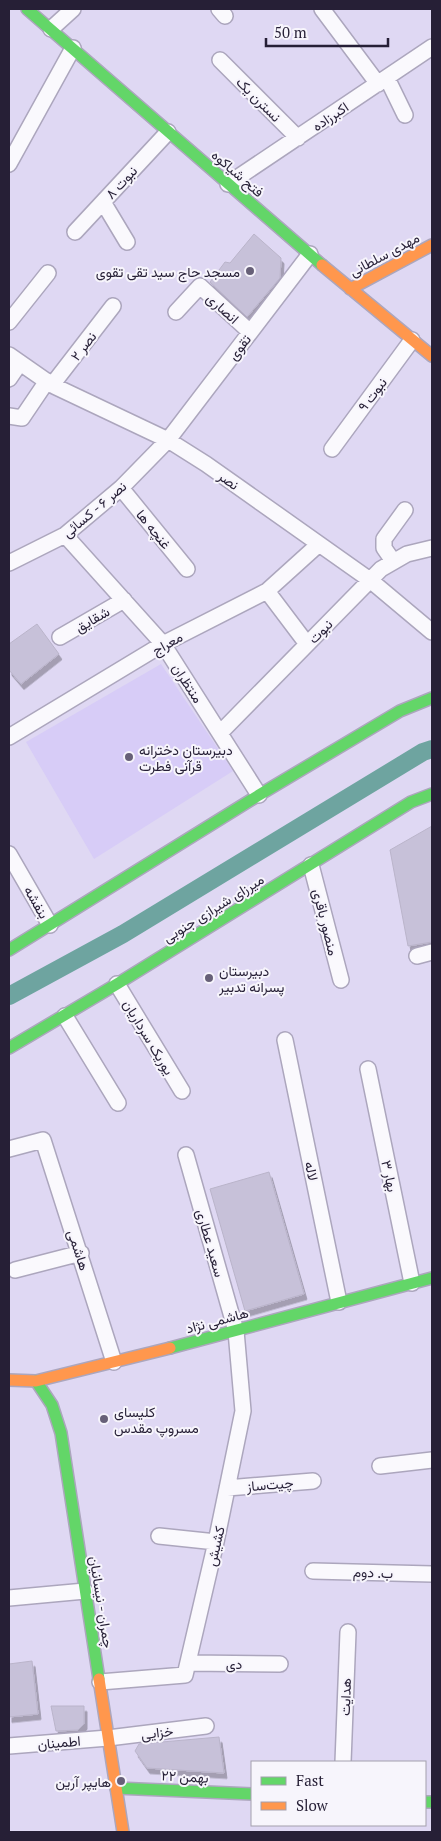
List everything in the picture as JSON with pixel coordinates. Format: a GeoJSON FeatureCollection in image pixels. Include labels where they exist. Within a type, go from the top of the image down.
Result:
{"type":"FeatureCollection","features":[{"type":"Feature","properties":{"kind":"street","name":"فتح شیاکوه"},"geometry":{"type":"LineString","coordinates":[[27,9],[350,289],[432,356]]}},
{"type":"Feature","properties":{"kind":"street"},"geometry":{"type":"LineString","coordinates":[[51,29],[73,9]]}},
{"type":"Feature","properties":{"kind":"street"},"geometry":{"type":"LineString","coordinates":[[322,9],[382,81],[405,115]]}},
{"type":"Feature","properties":{"kind":"street","name":"اکبرزاده"},"geometry":{"type":"LineString","coordinates":[[228,184],[432,47]]}},
{"type":"Feature","properties":{"kind":"street"},"geometry":{"type":"LineString","coordinates":[[9,164],[74,48]]}},
{"type":"Feature","properties":{"kind":"street","name":"نسترن یک"},"geometry":{"type":"LineString","coordinates":[[220,60],[298,138]]}},
{"type":"Feature","properties":{"kind":"street","name":"نبوت ۸"},"geometry":{"type":"LineString","coordinates":[[75,232],[168,132]]}},
{"type":"Feature","properties":{"kind":"street"},"geometry":{"type":"LineString","coordinates":[[103,202],[127,242]]}},
{"type":"Feature","properties":{"kind":"street","name":"مهدی سلطانی"},"geometry":{"type":"LineString","coordinates":[[350,289],[432,245]]}},
{"type":"Feature","properties":{"kind":"street","name":"تقوی"},"geometry":{"type":"LineString","coordinates":[[168,440],[310,254]]}},
{"type":"Feature","properties":{"kind":"street"},"geometry":{"type":"LineString","coordinates":[[9,322],[48,273]]}},
{"type":"Feature","properties":{"kind":"street","name":"انصاری"},"geometry":{"type":"LineString","coordinates":[[176,312],[200,286],[250,332]]}},
{"type":"Feature","properties":{"kind":"street","name":"نصر ۲"},"geometry":{"type":"LineString","coordinates":[[9,416],[22,418],[113,306]]}},
{"type":"Feature","properties":{"kind":"street","name":"نبوت ۹"},"geometry":{"type":"LineString","coordinates":[[332,449],[412,340]]}},
{"type":"Feature","properties":{"kind":"street"},"geometry":{"type":"LineString","coordinates":[[9,378],[14,359]]}},
{"type":"Feature","properties":{"kind":"street","name":"نصر"},"geometry":{"type":"LineString","coordinates":[[14,359],[49,383],[168,440],[206,464],[370,580],[432,632]]}},
{"type":"Feature","properties":{"kind":"street","name":"نصر ۶ - کسائی"},"geometry":{"type":"LineString","coordinates":[[9,563],[65,534],[121,488],[168,440]]}},
{"type":"Feature","properties":{"kind":"street","name":"غنچه ها"},"geometry":{"type":"LineString","coordinates":[[121,488],[187,569]]}},
{"type":"Feature","properties":{"kind":"street"},"geometry":{"type":"LineString","coordinates":[[393,561],[384,548],[384,539],[405,510]]}},
{"type":"Feature","properties":{"kind":"street","name":"منتظران"},"geometry":{"type":"LineString","coordinates":[[65,534],[163,644],[259,795]]}},
{"type":"Feature","properties":{"kind":"street","name":"معراج"},"geometry":{"type":"LineString","coordinates":[[9,737],[163,644],[267,591],[319,544]]}},
{"type":"Feature","properties":{"kind":"street","name":"نبوت"},"geometry":{"type":"LineString","coordinates":[[220,733],[381,568],[407,554],[432,548]]}},
{"type":"Feature","properties":{"kind":"street"},"geometry":{"type":"LineString","coordinates":[[267,591],[307,644]]}},
{"type":"Feature","properties":{"kind":"street","name":"شقایق"},"geometry":{"type":"LineString","coordinates":[[60,637],[124,600]]}},
{"type":"Feature","properties":{"kind":"street"},"geometry":{"type":"LineString","coordinates":[[9,950],[259,795],[400,711],[432,698]]}},
{"type":"Feature","properties":{"kind":"street","name":"میرزای شیرازی جنوبی"},"geometry":{"type":"LineString","coordinates":[[9,1048],[65,1016],[411,802],[432,794]]}},
{"type":"Feature","properties":{"kind":"street","name":"بنفشه"},"geometry":{"type":"LineString","coordinates":[[9,854],[50,925]]}},
{"type":"Feature","properties":{"kind":"street","name":"منصور باقری"},"geometry":{"type":"LineString","coordinates":[[311,864],[341,980]]}},
{"type":"Feature","properties":{"kind":"street"},"geometry":{"type":"LineString","coordinates":[[417,956],[432,952]]}},
{"type":"Feature","properties":{"kind":"street","name":"یوریک سرداریان"},"geometry":{"type":"LineString","coordinates":[[117,984],[182,1091]]}},
{"type":"Feature","properties":{"kind":"street"},"geometry":{"type":"LineString","coordinates":[[65,1016],[118,1103]]}},
{"type":"Feature","properties":{"kind":"street","name":"لاله"},"geometry":{"type":"LineString","coordinates":[[285,1040],[339,1302]]}},
{"type":"Feature","properties":{"kind":"street","name":"بهار ۳"},"geometry":{"type":"LineString","coordinates":[[368,1069],[412,1283]]}},
{"type":"Feature","properties":{"kind":"street","name":"هاشمی"},"geometry":{"type":"LineString","coordinates":[[9,1150],[43,1140],[81,1253],[114,1362]]}},
{"type":"Feature","properties":{"kind":"street","name":"سعید عطاری"},"geometry":{"type":"LineString","coordinates":[[186,1155],[236,1331]]}},
{"type":"Feature","properties":{"kind":"street"},"geometry":{"type":"LineString","coordinates":[[15,1270],[81,1253]]}},
{"type":"Feature","properties":{"kind":"street","name":"هاشمی نژاد"},"geometry":{"type":"LineString","coordinates":[[9,1380],[36,1381],[236,1331],[432,1278]]}},
{"type":"Feature","properties":{"kind":"street","name":"کشیش"},"geometry":{"type":"LineString","coordinates":[[188,1663],[228,1488],[243,1412],[236,1331]]}},
{"type":"Feature","properties":{"kind":"street","name":"چمران - نیسانیان"},"geometry":{"type":"LineString","coordinates":[[36,1381],[52,1406],[61,1433],[123,1832]]}},
{"type":"Feature","properties":{"kind":"street"},"geometry":{"type":"LineString","coordinates":[[380,1466],[432,1460]]}},
{"type":"Feature","properties":{"kind":"street","name":"چیت‌ساز"},"geometry":{"type":"LineString","coordinates":[[228,1488],[313,1481]]}},
{"type":"Feature","properties":{"kind":"street"},"geometry":{"type":"LineString","coordinates":[[159,1536],[216,1542]]}},
{"type":"Feature","properties":{"kind":"street","name":"ب. دوم"},"geometry":{"type":"LineString","coordinates":[[313,1571],[432,1574]]}},
{"type":"Feature","properties":{"kind":"street"},"geometry":{"type":"LineString","coordinates":[[9,1598],[86,1591]]}},
{"type":"Feature","properties":{"kind":"street","name":"هدایت"},"geometry":{"type":"LineString","coordinates":[[343,1761],[348,1632]]}},
{"type":"Feature","properties":{"kind":"street"},"geometry":{"type":"LineString","coordinates":[[100,1682],[185,1675],[188,1663]]}},
{"type":"Feature","properties":{"kind":"street","name":"دی"},"geometry":{"type":"LineString","coordinates":[[188,1663],[280,1664]]}},
{"type":"Feature","properties":{"kind":"street","name":"خزایی"},"geometry":{"type":"LineString","coordinates":[[108,1738],[206,1726]]}},
{"type":"Feature","properties":{"kind":"street","name":"اطمینان"},"geometry":{"type":"LineString","coordinates":[[9,1746],[108,1738]]}},
{"type":"Feature","properties":{"kind":"street","name":"۲۲ بهمن"},"geometry":{"type":"LineString","coordinates":[[116,1788],[251,1794]]}},
{"type":"Feature","properties":{"kind":"shaded area","name":"دبیرستان دخترانه قرآنی فطرت"},"geometry":{"type":"Polygon","coordinates":[[[161,664],[233,771],[94,859],[26,742],[161,664]]]}},
{"type":"Feature","properties":{"kind":"building","name":"مسجد حاج سید تقی تقوی"},"geometry":{"type":"Polygon","coordinates":[[[254,234],[281,258],[280,278],[247,317],[210,282],[225,262],[230,263],[254,234]]]}},
{"type":"Feature","properties":{"kind":"building"},"geometry":{"type":"Polygon","coordinates":[[[37,624],[59,654],[21,684],[9,670],[9,644],[37,624]]]}},
{"type":"Feature","properties":{"kind":"building"},"geometry":{"type":"Polygon","coordinates":[[[432,826],[432,942],[408,946],[390,850],[432,826]]]}},
{"type":"Feature","properties":{"kind":"building"},"geometry":{"type":"Polygon","coordinates":[[[269,1172],[304,1294],[245,1311],[210,1189],[269,1172]]]}},
{"type":"Feature","properties":{"kind":"building"},"geometry":{"type":"Polygon","coordinates":[[[32,1661],[38,1714],[9,1717],[9,1664],[32,1661]]]}},
{"type":"Feature","properties":{"kind":"building"},"geometry":{"type":"Polygon","coordinates":[[[51,1706],[84,1706],[84,1724],[78,1730],[56,1731],[51,1706]]]}},
{"type":"Feature","properties":{"kind":"building"},"geometry":{"type":"Polygon","coordinates":[[[219,1737],[224,1773],[147,1768],[135,1751],[139,1744],[219,1737]]]}},
{"type":"Feature","properties":{"kind":"waterway"},"geometry":{"type":"LineString","coordinates":[[9,996],[123,934],[423,752],[432,749]]}},
{"type":"Feature","properties":{"kind":"traffic: fast"},"geometry":{"type":"LineString","coordinates":[[27,9],[322,265]]}},
{"type":"Feature","properties":{"kind":"traffic: fast"},"geometry":{"type":"LineString","coordinates":[[9,950],[259,795],[400,711],[432,698]]}},
{"type":"Feature","properties":{"kind":"traffic: fast"},"geometry":{"type":"LineString","coordinates":[[9,1048],[117,984],[411,802],[432,794]]}},
{"type":"Feature","properties":{"kind":"traffic: fast"},"geometry":{"type":"LineString","coordinates":[[170,1348],[432,1278]]}},
{"type":"Feature","properties":{"kind":"traffic: fast"},"geometry":{"type":"LineString","coordinates":[[36,1381],[52,1405],[61,1433],[99,1679]]}},
{"type":"Feature","properties":{"kind":"traffic: fast"},"geometry":{"type":"LineString","coordinates":[[116,1788],[251,1794]]}},
{"type":"Feature","properties":{"kind":"traffic: fast"},"geometry":{"type":"LineString","coordinates":[[426,1802],[432,1802]]}},
{"type":"Feature","properties":{"kind":"traffic: slow"},"geometry":{"type":"LineString","coordinates":[[350,289],[432,245]]}},
{"type":"Feature","properties":{"kind":"traffic: slow"},"geometry":{"type":"LineString","coordinates":[[322,265],[432,356]]}},
{"type":"Feature","properties":{"kind":"traffic: slow"},"geometry":{"type":"LineString","coordinates":[[9,1380],[36,1381],[170,1348]]}},
{"type":"Feature","properties":{"kind":"traffic: slow"},"geometry":{"type":"LineString","coordinates":[[99,1679],[123,1832]]}},
{"type":"Feature","properties":{"kind":"place","name":"مسجد حاج سید تقی تقوی"},"geometry":{"type":"Point","coordinates":[250,271]}},
{"type":"Feature","properties":{"kind":"place","name":"دبیرستان دخترانه قرآنی فطرت"},"geometry":{"type":"Point","coordinates":[129,757]}},
{"type":"Feature","properties":{"kind":"place","name":"دبیرستان پسرانه تدبیر"},"geometry":{"type":"Point","coordinates":[209,978]}},
{"type":"Feature","properties":{"kind":"place","name":"کلیسای مسروپ مقدس"},"geometry":{"type":"Point","coordinates":[104,1419]}},
{"type":"Feature","properties":{"kind":"place","name":"هایپر آرین"},"geometry":{"type":"Point","coordinates":[121,1781]}}]}
